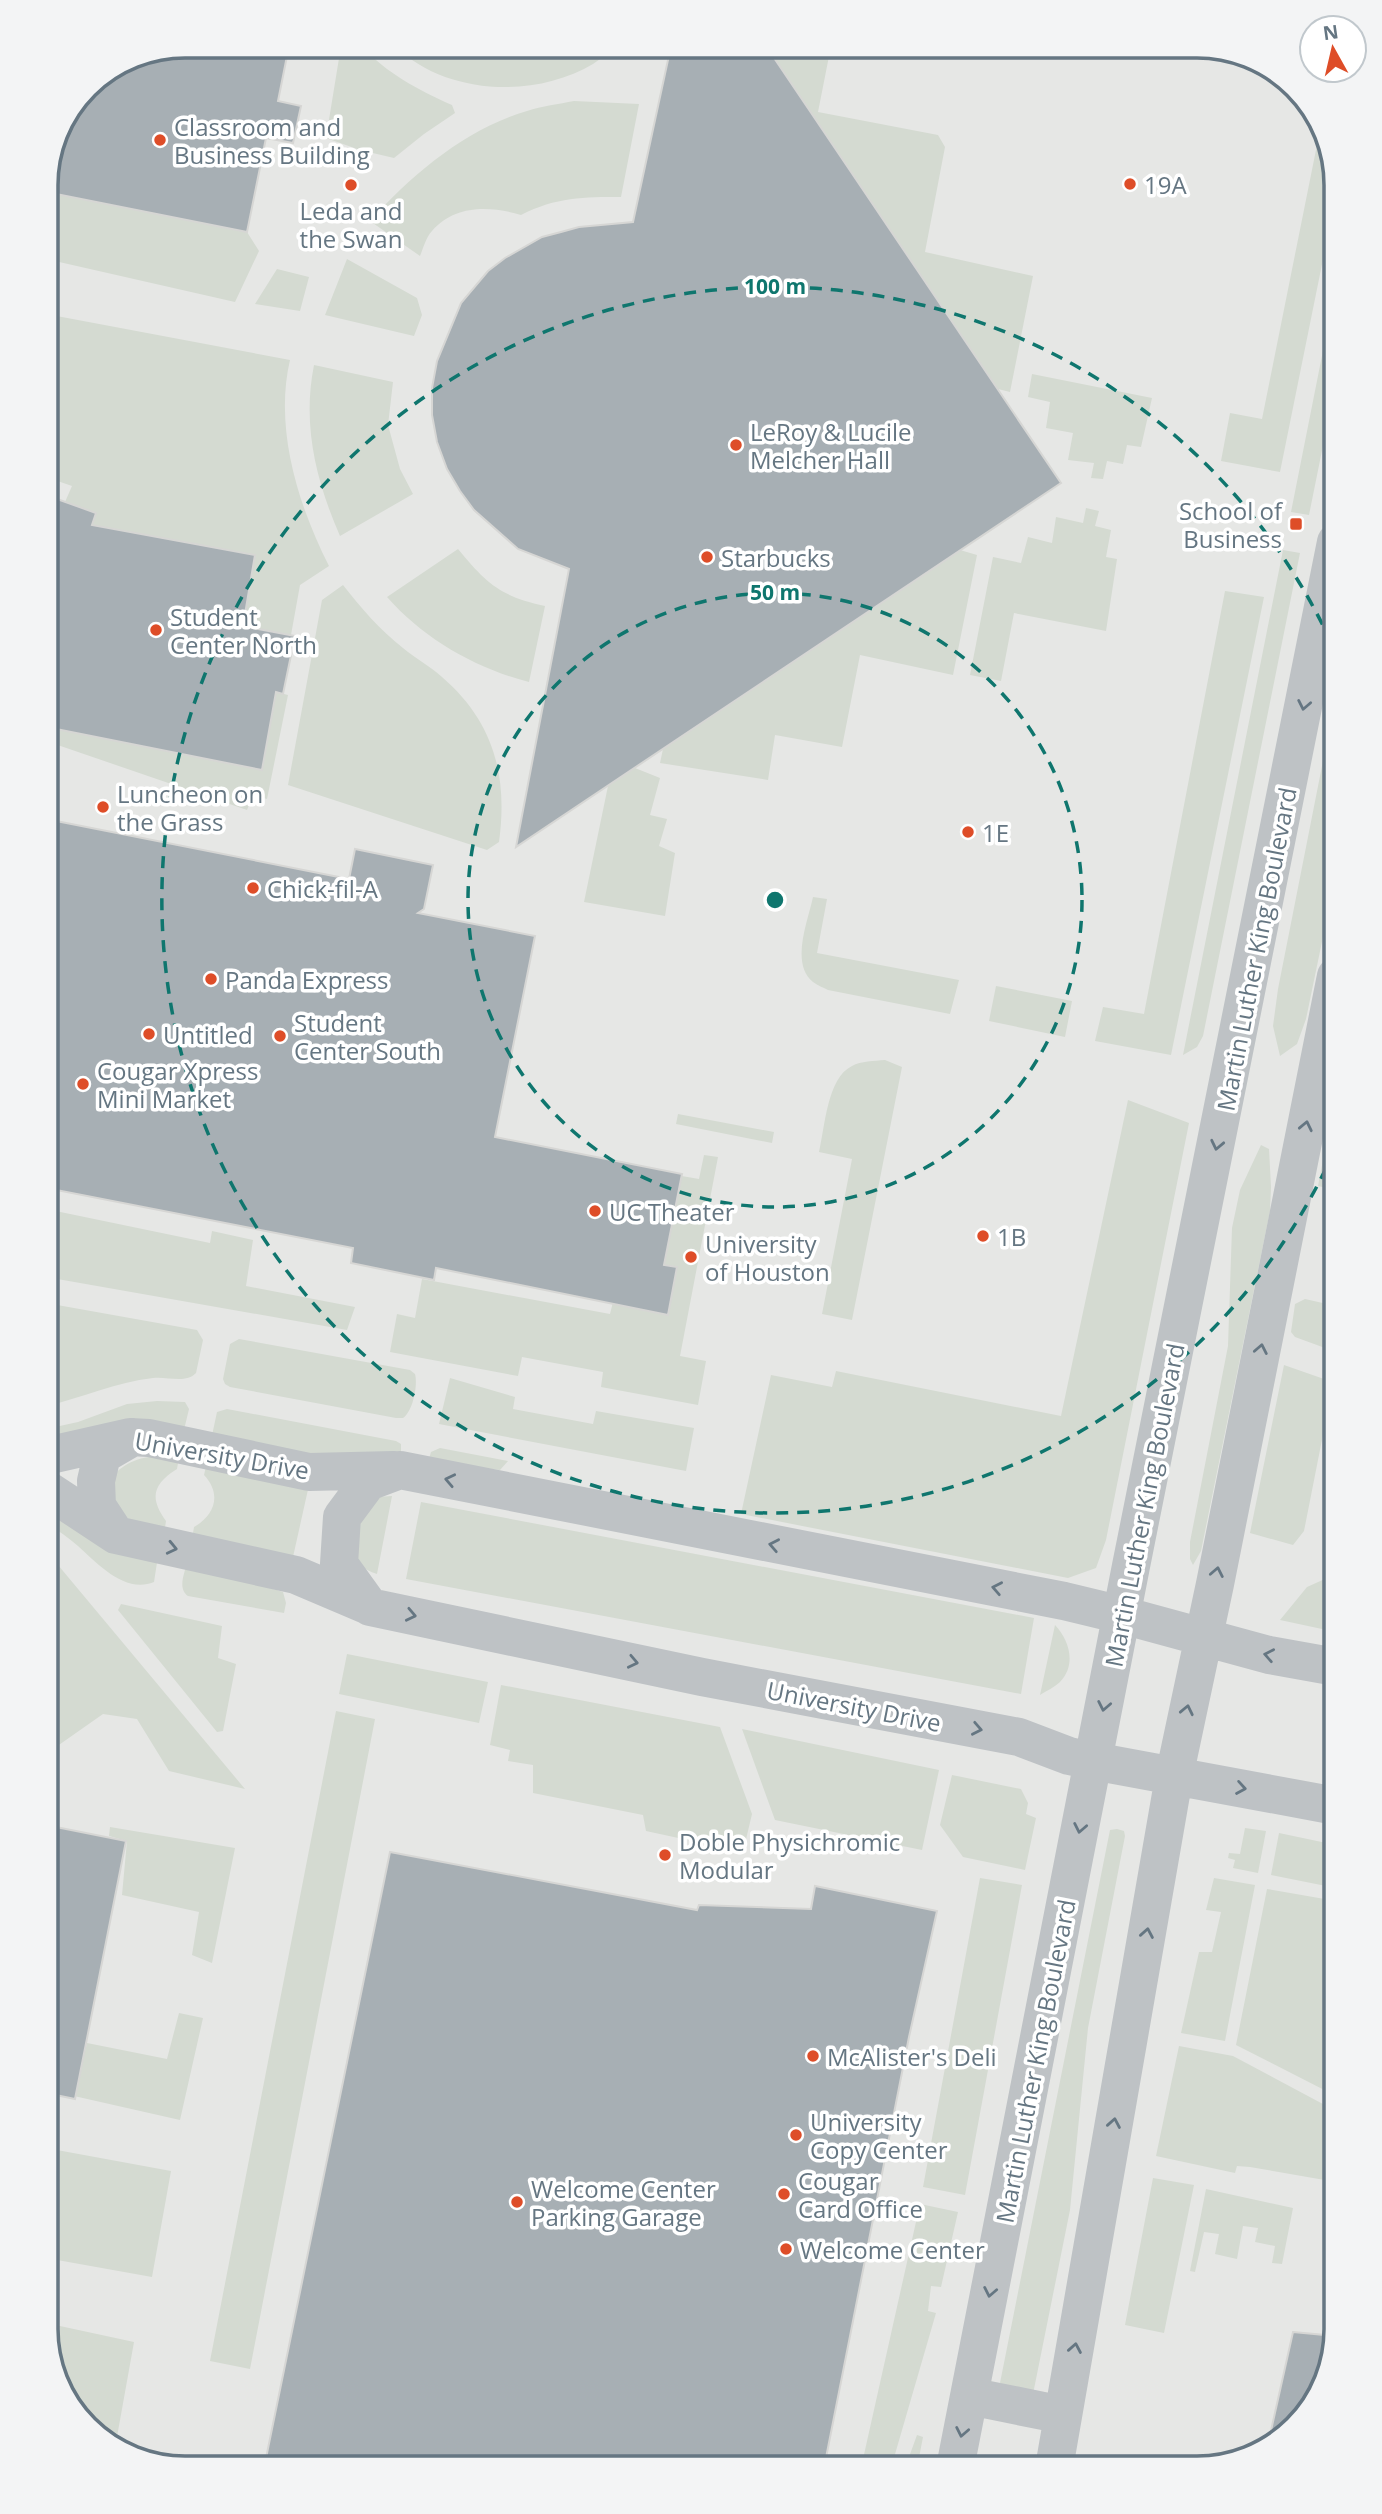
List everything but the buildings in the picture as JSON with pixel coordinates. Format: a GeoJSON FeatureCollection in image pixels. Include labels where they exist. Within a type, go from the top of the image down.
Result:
{"type":"FeatureCollection","features":[{"type":"Feature","properties":{"kind":"street","name":"Martin Luther King Boulevard"},"geometry":{"type":"LineString","coordinates":[[958,2456],[1093,1761],[1324,602]]}},
{"type":"Feature","properties":{"kind":"street"},"geometry":{"type":"LineString","coordinates":[[1056,2456],[1174,1777],[1324,1035]]}},
{"type":"Feature","properties":{"kind":"street","name":"University Drive"},"geometry":{"type":"LineString","coordinates":[[58,1453],[130,1437],[149,1438],[309,1472],[400,1470],[1122,1615],[1269,1655],[1324,1665]]}},
{"type":"Feature","properties":{"kind":"street"},"geometry":{"type":"LineString","coordinates":[[116,1535],[97,1506],[96,1481],[102,1455],[130,1437]]}},
{"type":"Feature","properties":{"kind":"street"},"geometry":{"type":"LineString","coordinates":[[370,1607],[339,1564],[342,1517],[368,1482],[400,1470]]}},
{"type":"Feature","properties":{"kind":"street","name":"University Drive"},"geometry":{"type":"LineString","coordinates":[[58,1497],[116,1535],[296,1576],[370,1607],[702,1677],[1019,1737],[1069,1756],[1093,1761],[1324,1804]]}},
{"type":"Feature","properties":{"kind":"street"},"geometry":{"type":"LineString","coordinates":[[970,2396],[1063,2415]]}},
{"type":"Feature","properties":{"kind":"shaded area","name":"University of Houston"},"geometry":{"type":"Polygon","coordinates":[[[176,58],[1206,58],[1246,67],[1275,84],[1298,107],[1315,136],[1324,176],[1324,2330],[1320,2362],[1303,2400],[1275,2430],[1246,2447],[1206,2456],[176,2456],[144,2450],[107,2430],[84,2407],[67,2378],[58,2338],[58,176],[67,136],[84,107],[101,89],[114,79],[144,64],[176,58]]]}},
{"type":"Feature","properties":{"kind":"shaded area"},"geometry":{"type":"Polygon","coordinates":[[[339,58],[374,58],[403,80],[452,105],[455,113],[394,158],[326,138],[339,58]]]}},
{"type":"Feature","properties":{"kind":"shaded area"},"geometry":{"type":"Polygon","coordinates":[[[410,58],[601,58],[570,75],[518,87],[464,82],[410,58]]]}},
{"type":"Feature","properties":{"kind":"shaded area"},"geometry":{"type":"Polygon","coordinates":[[[774,58],[829,58],[818,112],[938,135],[945,147],[925,252],[1033,276],[1010,392],[998,389],[774,58]]]}},
{"type":"Feature","properties":{"kind":"shaded area"},"geometry":{"type":"Polygon","coordinates":[[[574,101],[639,104],[621,197],[558,201],[521,215],[486,209],[462,212],[441,222],[432,231],[420,256],[370,221],[422,171],[461,142],[504,119],[533,109],[574,101]]]}},
{"type":"Feature","properties":{"kind":"shaded area"},"geometry":{"type":"Polygon","coordinates":[[[1317,143],[1324,176],[1324,254],[1280,472],[1221,461],[1230,413],[1262,419],[1317,143]]]}},
{"type":"Feature","properties":{"kind":"shaded area"},"geometry":{"type":"Polygon","coordinates":[[[58,194],[247,232],[259,251],[235,302],[58,262],[58,194]]]}},
{"type":"Feature","properties":{"kind":"shaded area"},"geometry":{"type":"Polygon","coordinates":[[[347,259],[417,298],[422,315],[414,336],[325,315],[347,259]]]}},
{"type":"Feature","properties":{"kind":"shaded area"},"geometry":{"type":"Polygon","coordinates":[[[277,269],[309,277],[300,311],[255,304],[277,269]]]}},
{"type":"Feature","properties":{"kind":"shaded area"},"geometry":{"type":"Polygon","coordinates":[[[58,316],[290,360],[285,412],[292,466],[308,518],[329,566],[300,585],[291,635],[243,626],[255,555],[92,525],[65,502],[72,486],[58,481],[58,316]]]}},
{"type":"Feature","properties":{"kind":"shaded area"},"geometry":{"type":"Polygon","coordinates":[[[1324,346],[1324,441],[1309,515],[1291,512],[1324,346]]]}},
{"type":"Feature","properties":{"kind":"shaded area"},"geometry":{"type":"Polygon","coordinates":[[[314,365],[393,382],[388,425],[400,469],[413,494],[340,536],[324,495],[314,452],[310,409],[314,365]]]}},
{"type":"Feature","properties":{"kind":"shaded area"},"geometry":{"type":"Polygon","coordinates":[[[1032,374],[1152,398],[1141,447],[1127,445],[1123,464],[1107,461],[1103,479],[1091,478],[1094,463],[1068,460],[1073,433],[1046,428],[1050,402],[1028,397],[1032,374]]]}},
{"type":"Feature","properties":{"kind":"shaded area"},"geometry":{"type":"Polygon","coordinates":[[[1086,508],[1099,511],[1095,526],[1111,530],[1106,557],[1117,559],[1106,631],[1014,613],[1001,681],[970,675],[993,557],[1021,563],[1028,537],[1052,543],[1056,517],[1083,523],[1086,508]]]}},
{"type":"Feature","properties":{"kind":"shaded area"},"geometry":{"type":"Polygon","coordinates":[[[458,549],[486,580],[505,593],[545,606],[529,682],[489,669],[452,650],[417,626],[387,597],[458,549]]]}},
{"type":"Feature","properties":{"kind":"shaded area"},"geometry":{"type":"Polygon","coordinates":[[[960,550],[977,555],[953,675],[860,655],[842,747],[775,735],[768,780],[660,763],[663,749],[960,550]]]}},
{"type":"Feature","properties":{"kind":"shaded area"},"geometry":{"type":"Polygon","coordinates":[[[1283,550],[1300,553],[1203,1036],[1197,1047],[1183,1055],[1283,550]]]}},
{"type":"Feature","properties":{"kind":"shaded area"},"geometry":{"type":"Polygon","coordinates":[[[343,585],[386,634],[460,694],[485,732],[499,773],[501,795],[499,842],[487,850],[288,785],[322,600],[343,585]]]}},
{"type":"Feature","properties":{"kind":"shaded area"},"geometry":{"type":"Polygon","coordinates":[[[1225,591],[1264,597],[1171,1055],[1095,1041],[1103,1007],[1144,1014],[1225,591]]]}},
{"type":"Feature","properties":{"kind":"shaded area"},"geometry":{"type":"Polygon","coordinates":[[[276,692],[288,695],[267,799],[253,795],[247,810],[58,745],[58,729],[261,770],[276,692]]]}},
{"type":"Feature","properties":{"kind":"shaded area"},"geometry":{"type":"Polygon","coordinates":[[[1324,756],[1324,932],[1306,1019],[1297,1044],[1280,1056],[1273,1026],[1324,756]]]}},
{"type":"Feature","properties":{"kind":"shaded area"},"geometry":{"type":"Polygon","coordinates":[[[635,768],[660,778],[650,815],[667,819],[659,846],[675,853],[665,916],[584,902],[608,786],[635,768]]]}},
{"type":"Feature","properties":{"kind":"shaded area"},"geometry":{"type":"Polygon","coordinates":[[[813,897],[827,899],[817,953],[959,980],[950,1014],[828,990],[813,982],[806,974],[803,964],[802,941],[813,897]]]}},
{"type":"Feature","properties":{"kind":"shaded area"},"geometry":{"type":"Polygon","coordinates":[[[996,986],[1072,1001],[1065,1037],[989,1021],[996,986]]]}},
{"type":"Feature","properties":{"kind":"shaded area"},"geometry":{"type":"Polygon","coordinates":[[[885,1060],[902,1067],[852,1320],[822,1314],[852,1159],[819,1152],[828,1104],[837,1081],[856,1064],[885,1060]]]}},
{"type":"Feature","properties":{"kind":"shaded area"},"geometry":{"type":"Polygon","coordinates":[[[1128,1100],[1189,1123],[1106,1540],[1096,1568],[1068,1578],[741,1514],[771,1375],[832,1387],[836,1371],[1061,1416],[1128,1100]]]}},
{"type":"Feature","properties":{"kind":"shaded area"},"geometry":{"type":"Polygon","coordinates":[[[678,1114],[774,1132],[772,1143],[676,1124],[678,1114]]]}},
{"type":"Feature","properties":{"kind":"shaded area"},"geometry":{"type":"Polygon","coordinates":[[[1261,1145],[1269,1149],[1270,1211],[1201,1551],[1193,1565],[1190,1559],[1190,1542],[1228,1346],[1232,1228],[1240,1190],[1261,1145]]]}},
{"type":"Feature","properties":{"kind":"shaded area"},"geometry":{"type":"Polygon","coordinates":[[[704,1155],[718,1157],[680,1356],[706,1361],[698,1405],[601,1387],[603,1372],[522,1357],[518,1376],[390,1352],[397,1314],[415,1318],[422,1279],[610,1314],[613,1302],[659,1269],[676,1175],[699,1179],[704,1155]]]}},
{"type":"Feature","properties":{"kind":"shaded area"},"geometry":{"type":"Polygon","coordinates":[[[1324,1155],[1324,1187],[1318,1186],[1324,1155]]]}},
{"type":"Feature","properties":{"kind":"shaded area"},"geometry":{"type":"Polygon","coordinates":[[[58,1211],[210,1243],[212,1231],[253,1240],[246,1286],[355,1307],[347,1330],[58,1279],[58,1211]]]}},
{"type":"Feature","properties":{"kind":"shaded area"},"geometry":{"type":"Polygon","coordinates":[[[1305,1299],[1324,1303],[1324,1348],[1295,1337],[1291,1332],[1295,1304],[1305,1299]]]}},
{"type":"Feature","properties":{"kind":"shaded area"},"geometry":{"type":"Polygon","coordinates":[[[58,1305],[197,1330],[203,1340],[196,1373],[192,1376],[176,1379],[153,1378],[58,1403],[58,1305]]]}},
{"type":"Feature","properties":{"kind":"shaded area"},"geometry":{"type":"Polygon","coordinates":[[[239,1339],[410,1370],[416,1379],[412,1404],[407,1415],[396,1418],[230,1387],[223,1379],[230,1344],[239,1339]]]}},
{"type":"Feature","properties":{"kind":"shaded area"},"geometry":{"type":"Polygon","coordinates":[[[1284,1365],[1324,1379],[1324,1430],[1304,1531],[1293,1545],[1250,1533],[1284,1365]]]}},
{"type":"Feature","properties":{"kind":"shaded area"},"geometry":{"type":"Polygon","coordinates":[[[450,1378],[515,1397],[513,1409],[593,1424],[596,1411],[694,1428],[686,1471],[439,1424],[450,1378]]]}},
{"type":"Feature","properties":{"kind":"shaded area"},"geometry":{"type":"Polygon","coordinates":[[[185,1402],[189,1409],[183,1434],[58,1441],[58,1426],[127,1404],[185,1402]]]}},
{"type":"Feature","properties":{"kind":"shaded area"},"geometry":{"type":"Polygon","coordinates":[[[227,1409],[396,1441],[401,1444],[401,1457],[352,1461],[211,1440],[217,1412],[227,1409]]]}},
{"type":"Feature","properties":{"kind":"shaded area"},"geometry":{"type":"Polygon","coordinates":[[[440,1448],[508,1461],[500,1470],[428,1462],[431,1452],[440,1448]]]}},
{"type":"Feature","properties":{"kind":"shaded area"},"geometry":{"type":"Polygon","coordinates":[[[160,1455],[179,1457],[177,1469],[163,1480],[156,1492],[157,1505],[166,1521],[164,1534],[135,1525],[113,1505],[109,1481],[120,1469],[132,1462],[160,1455]]]}},
{"type":"Feature","properties":{"kind":"shaded area"},"geometry":{"type":"Polygon","coordinates":[[[207,1462],[309,1485],[293,1557],[192,1539],[194,1527],[207,1516],[214,1504],[213,1489],[204,1475],[207,1462]]]}},
{"type":"Feature","properties":{"kind":"shaded area"},"geometry":{"type":"Polygon","coordinates":[[[392,1496],[377,1574],[357,1561],[352,1549],[349,1524],[376,1497],[392,1496]]]}},
{"type":"Feature","properties":{"kind":"shaded area"},"geometry":{"type":"Polygon","coordinates":[[[421,1502],[1034,1618],[1021,1694],[406,1579],[421,1502]]]}},
{"type":"Feature","properties":{"kind":"shaded area"},"geometry":{"type":"Polygon","coordinates":[[[58,1511],[158,1556],[154,1582],[143,1585],[122,1581],[58,1532],[58,1511]]]}},
{"type":"Feature","properties":{"kind":"shaded area"},"geometry":{"type":"Polygon","coordinates":[[[187,1562],[283,1592],[286,1603],[284,1613],[188,1596],[182,1585],[187,1562]]]}},
{"type":"Feature","properties":{"kind":"shaded area"},"geometry":{"type":"Polygon","coordinates":[[[58,1565],[245,1789],[169,1771],[137,1719],[103,1714],[58,1746],[58,1565]]]}},
{"type":"Feature","properties":{"kind":"shaded area"},"geometry":{"type":"Polygon","coordinates":[[[1324,1579],[1324,1629],[1280,1620],[1307,1587],[1324,1579]]]}},
{"type":"Feature","properties":{"kind":"shaded area"},"geometry":{"type":"Polygon","coordinates":[[[121,1604],[222,1626],[218,1658],[236,1664],[223,1731],[217,1732],[118,1610],[121,1604]]]}},
{"type":"Feature","properties":{"kind":"shaded area"},"geometry":{"type":"Polygon","coordinates":[[[1055,1625],[1067,1645],[1070,1660],[1060,1682],[1040,1695],[1055,1625]]]}},
{"type":"Feature","properties":{"kind":"shaded area"},"geometry":{"type":"Polygon","coordinates":[[[347,1654],[488,1682],[479,1723],[339,1694],[347,1654]]]}},
{"type":"Feature","properties":{"kind":"shaded area"},"geometry":{"type":"Polygon","coordinates":[[[501,1685],[720,1727],[752,1814],[743,1852],[646,1831],[643,1815],[533,1793],[533,1765],[508,1761],[510,1750],[490,1745],[501,1685]]]}},
{"type":"Feature","properties":{"kind":"shaded area"},"geometry":{"type":"Polygon","coordinates":[[[336,1711],[375,1719],[250,2369],[210,2361],[336,1711]]]}},
{"type":"Feature","properties":{"kind":"shaded area"},"geometry":{"type":"Polygon","coordinates":[[[742,1729],[939,1770],[922,1850],[775,1820],[742,1729]]]}},
{"type":"Feature","properties":{"kind":"shaded area"},"geometry":{"type":"Polygon","coordinates":[[[952,1775],[1021,1789],[1028,1803],[1026,1814],[1036,1818],[1025,1870],[963,1857],[940,1825],[952,1775]]]}},
{"type":"Feature","properties":{"kind":"shaded area"},"geometry":{"type":"Polygon","coordinates":[[[110,1827],[235,1848],[212,1963],[192,1955],[199,1912],[122,1895],[127,1841],[109,1836],[110,1827]]]}},
{"type":"Feature","properties":{"kind":"shaded area"},"geometry":{"type":"Polygon","coordinates":[[[1245,1828],[1266,1831],[1258,1873],[1233,1868],[1235,1860],[1228,1858],[1229,1853],[1240,1854],[1245,1828]]]}},
{"type":"Feature","properties":{"kind":"shaded area"},"geometry":{"type":"Polygon","coordinates":[[[1110,1830],[1124,1831],[1125,1836],[1088,2028],[1070,2210],[1033,2394],[999,2388],[1110,1830]]]}},
{"type":"Feature","properties":{"kind":"shaded area"},"geometry":{"type":"Polygon","coordinates":[[[1279,1833],[1324,1842],[1324,1886],[1271,1875],[1279,1833]]]}},
{"type":"Feature","properties":{"kind":"shaded area"},"geometry":{"type":"Polygon","coordinates":[[[980,1878],[1022,1885],[965,2195],[923,2187],[980,1878]]]}},
{"type":"Feature","properties":{"kind":"shaded area"},"geometry":{"type":"Polygon","coordinates":[[[1214,1878],[1255,1885],[1225,2041],[1181,2033],[1199,1952],[1212,1952],[1221,1912],[1206,1910],[1214,1878]]]}},
{"type":"Feature","properties":{"kind":"shaded area"},"geometry":{"type":"Polygon","coordinates":[[[1267,1889],[1324,1899],[1324,2090],[1236,2045],[1267,1889]]]}},
{"type":"Feature","properties":{"kind":"shaded area"},"geometry":{"type":"Polygon","coordinates":[[[179,2013],[203,2018],[180,2120],[74,2096],[87,2043],[167,2059],[179,2013]]]}},
{"type":"Feature","properties":{"kind":"shaded area"},"geometry":{"type":"Polygon","coordinates":[[[1179,2046],[1233,2056],[1324,2105],[1324,2180],[1250,2167],[1237,2166],[1235,2173],[1156,2156],[1179,2046]]]}},
{"type":"Feature","properties":{"kind":"shaded area"},"geometry":{"type":"Polygon","coordinates":[[[58,2150],[171,2171],[152,2277],[58,2260],[58,2150]]]}},
{"type":"Feature","properties":{"kind":"shaded area"},"geometry":{"type":"Polygon","coordinates":[[[1153,2178],[1194,2185],[1164,2333],[1125,2325],[1153,2178]]]}},
{"type":"Feature","properties":{"kind":"shaded area"},"geometry":{"type":"Polygon","coordinates":[[[1206,2189],[1293,2208],[1282,2264],[1272,2263],[1275,2246],[1255,2242],[1258,2228],[1243,2226],[1237,2259],[1215,2254],[1219,2234],[1204,2232],[1195,2272],[1190,2271],[1206,2189]]]}},
{"type":"Feature","properties":{"kind":"shaded area"},"geometry":{"type":"Polygon","coordinates":[[[920,2204],[958,2212],[941,2287],[931,2286],[928,2311],[936,2313],[894,2456],[864,2456],[920,2204]]]}},
{"type":"Feature","properties":{"kind":"shaded area"},"geometry":{"type":"Polygon","coordinates":[[[58,2326],[134,2342],[117,2436],[84,2407],[67,2378],[60,2354],[58,2326]]]}},
{"type":"Feature","properties":{"kind":"shaded area"},"geometry":{"type":"Polygon","coordinates":[[[917,2435],[923,2437],[919,2456],[909,2456],[917,2435]]]}},
{"type":"Feature","properties":{"kind":"place","name":"Classroom and Business Building"},"geometry":{"type":"Point","coordinates":[160,140]}},
{"type":"Feature","properties":{"kind":"place","name":"19A"},"geometry":{"type":"Point","coordinates":[1130,184]}},
{"type":"Feature","properties":{"kind":"place","name":"Leda and the Swan"},"geometry":{"type":"Point","coordinates":[351,185]}},
{"type":"Feature","properties":{"kind":"place","name":"LeRoy & Lucile Melcher Hall"},"geometry":{"type":"Point","coordinates":[736,445]}},
{"type":"Feature","properties":{"kind":"place","name":"School of Business"},"geometry":{"type":"Point","coordinates":[1296,524]}},
{"type":"Feature","properties":{"kind":"place","name":"Starbucks"},"geometry":{"type":"Point","coordinates":[707,557]}},
{"type":"Feature","properties":{"kind":"place","name":"Student Center North"},"geometry":{"type":"Point","coordinates":[156,630]}},
{"type":"Feature","properties":{"kind":"place","name":"Luncheon on the Grass"},"geometry":{"type":"Point","coordinates":[103,807]}},
{"type":"Feature","properties":{"kind":"place","name":"1E"},"geometry":{"type":"Point","coordinates":[968,832]}},
{"type":"Feature","properties":{"kind":"place","name":"Chick-fil-A"},"geometry":{"type":"Point","coordinates":[253,888]}},
{"type":"Feature","properties":{"kind":"place","name":"Panda Express"},"geometry":{"type":"Point","coordinates":[211,979]}},
{"type":"Feature","properties":{"kind":"place","name":"Untitled"},"geometry":{"type":"Point","coordinates":[149,1034]}},
{"type":"Feature","properties":{"kind":"place","name":"Student Center South"},"geometry":{"type":"Point","coordinates":[280,1036]}},
{"type":"Feature","properties":{"kind":"place","name":"Cougar Xpress Mini Market"},"geometry":{"type":"Point","coordinates":[83,1084]}},
{"type":"Feature","properties":{"kind":"place","name":"UC Theater"},"geometry":{"type":"Point","coordinates":[595,1211]}},
{"type":"Feature","properties":{"kind":"place","name":"1B"},"geometry":{"type":"Point","coordinates":[983,1236]}},
{"type":"Feature","properties":{"kind":"place","name":"University of Houston"},"geometry":{"type":"Point","coordinates":[691,1257]}},
{"type":"Feature","properties":{"kind":"place","name":"Doble Physichromic Modular"},"geometry":{"type":"Point","coordinates":[665,1855]}},
{"type":"Feature","properties":{"kind":"place","name":"McAlister's Deli"},"geometry":{"type":"Point","coordinates":[813,2056]}},
{"type":"Feature","properties":{"kind":"place","name":"University Copy Center"},"geometry":{"type":"Point","coordinates":[796,2135]}},
{"type":"Feature","properties":{"kind":"place","name":"Cougar Card Office"},"geometry":{"type":"Point","coordinates":[784,2194]}},
{"type":"Feature","properties":{"kind":"place","name":"Welcome Center Parking Garage"},"geometry":{"type":"Point","coordinates":[517,2202]}},
{"type":"Feature","properties":{"kind":"place","name":"Welcome Center"},"geometry":{"type":"Point","coordinates":[786,2249]}}]}
